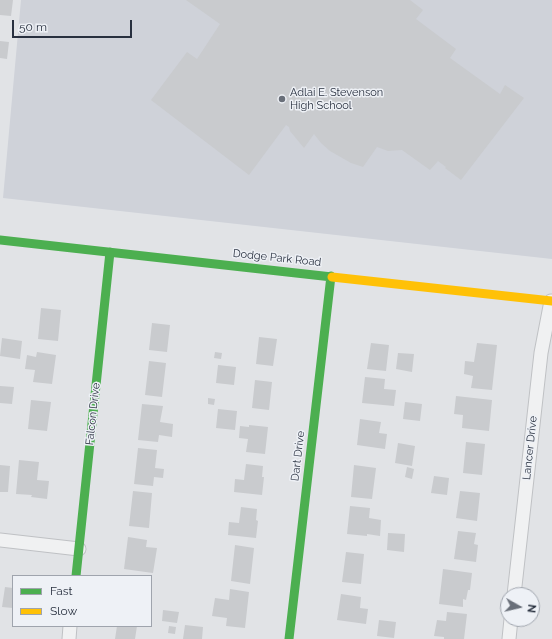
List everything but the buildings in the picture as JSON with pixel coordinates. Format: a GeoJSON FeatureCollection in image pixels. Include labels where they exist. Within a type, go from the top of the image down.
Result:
{"type":"FeatureCollection","features":[{"type":"Feature","properties":{"kind":"street","name":"Dodge Park Road"},"geometry":{"type":"LineString","coordinates":[[0,240],[551,301]]}},
{"type":"Feature","properties":{"kind":"street","name":"Falcon Drive"},"geometry":{"type":"LineString","coordinates":[[76,575],[110,252]]}},
{"type":"Feature","properties":{"kind":"street","name":"Dart Drive"},"geometry":{"type":"LineString","coordinates":[[289,639],[331,276]]}},
{"type":"Feature","properties":{"kind":"street","name":"Lancer Drive"},"geometry":{"type":"LineString","coordinates":[[515,587],[541,353],[551,301]]}},
{"type":"Feature","properties":{"kind":"street"},"geometry":{"type":"LineString","coordinates":[[0,540],[78,549]]}},
{"type":"Feature","properties":{"kind":"street"},"geometry":{"type":"LineString","coordinates":[[69,639],[70,627]]}},
{"type":"Feature","properties":{"kind":"street"},"geometry":{"type":"LineString","coordinates":[[509,639],[510,627]]}},
{"type":"Feature","properties":{"kind":"shaded area","name":"Adlai E. Stevenson High School"},"geometry":{"type":"Polygon","coordinates":[[[21,0],[552,0],[552,259],[3,198],[21,0]]]}},
{"type":"Feature","properties":{"kind":"traffic: fast"},"geometry":{"type":"LineString","coordinates":[[0,240],[332,277]]}},
{"type":"Feature","properties":{"kind":"traffic: fast"},"geometry":{"type":"LineString","coordinates":[[76,575],[110,252]]}},
{"type":"Feature","properties":{"kind":"traffic: fast"},"geometry":{"type":"LineString","coordinates":[[289,639],[331,276]]}},
{"type":"Feature","properties":{"kind":"traffic: slow"},"geometry":{"type":"LineString","coordinates":[[332,277],[552,301]]}},
{"type":"Feature","properties":{"kind":"place","name":"Adlai E. Stevenson High School"},"geometry":{"type":"Point","coordinates":[282,99]}}]}
